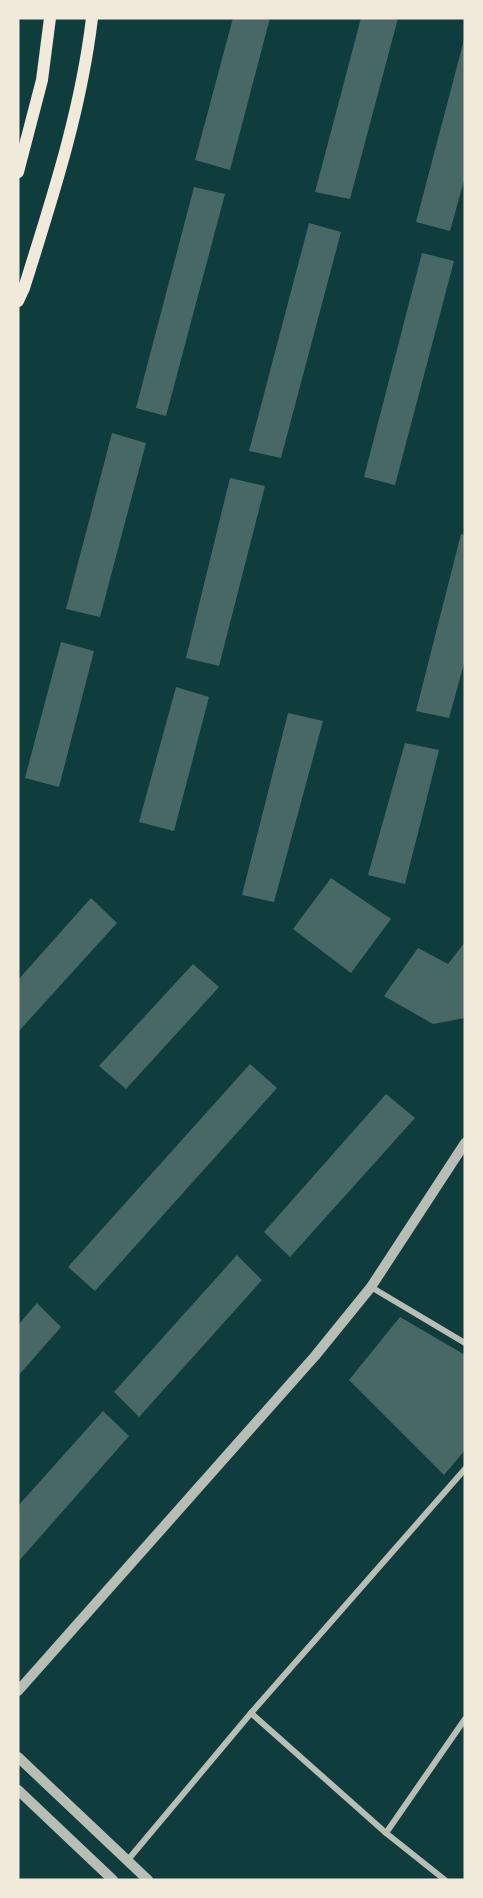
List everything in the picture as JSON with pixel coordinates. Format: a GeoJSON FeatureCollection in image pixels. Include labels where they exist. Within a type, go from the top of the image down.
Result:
{"type":"FeatureCollection","features":[{"type":"Feature","properties":{"kind":"main road"},"geometry":{"type":"LineString","coordinates":[[18,172],[42,80],[50,18]]}},
{"type":"Feature","properties":{"kind":"main road"},"geometry":{"type":"LineString","coordinates":[[18,301],[62,167],[87,59],[92,18]]}},
{"type":"Feature","properties":{"kind":"street"},"geometry":{"type":"LineString","coordinates":[[18,1691],[315,1356],[371,1287],[465,1143]]}},
{"type":"Feature","properties":{"kind":"street"},"geometry":{"type":"LineString","coordinates":[[371,1287],[465,1343]]}},
{"type":"Feature","properties":{"kind":"street"},"geometry":{"type":"LineString","coordinates":[[127,1861],[251,1713],[465,1469]]}},
{"type":"Feature","properties":{"kind":"street"},"geometry":{"type":"LineString","coordinates":[[251,1713],[386,1833],[445,1880]]}},
{"type":"Feature","properties":{"kind":"street"},"geometry":{"type":"LineString","coordinates":[[386,1833],[465,1719]]}},
{"type":"Feature","properties":{"kind":"street"},"geometry":{"type":"LineString","coordinates":[[18,1757],[148,1880]]}},
{"type":"Feature","properties":{"kind":"street"},"geometry":{"type":"LineString","coordinates":[[18,1790],[114,1880]]}},
{"type":"Feature","properties":{"kind":"building"},"geometry":{"type":"Polygon","coordinates":[[[233,18],[270,18],[230,170],[195,160],[233,18]]]}},
{"type":"Feature","properties":{"kind":"building"},"geometry":{"type":"Polygon","coordinates":[[[361,18],[398,18],[350,199],[315,192],[361,18]]]}},
{"type":"Feature","properties":{"kind":"building"},"geometry":{"type":"Polygon","coordinates":[[[464,40],[465,177],[450,231],[416,222],[464,40]]]}},
{"type":"Feature","properties":{"kind":"building"},"geometry":{"type":"Polygon","coordinates":[[[194,187],[225,194],[166,416],[136,408],[194,187]]]}},
{"type":"Feature","properties":{"kind":"building"},"geometry":{"type":"Polygon","coordinates":[[[309,223],[341,232],[281,458],[249,451],[309,223]]]}},
{"type":"Feature","properties":{"kind":"building"},"geometry":{"type":"Polygon","coordinates":[[[422,253],[454,261],[395,485],[364,477],[422,253]]]}},
{"type":"Feature","properties":{"kind":"building"},"geometry":{"type":"Polygon","coordinates":[[[112,433],[146,443],[100,617],[66,609],[112,433]]]}},
{"type":"Feature","properties":{"kind":"building"},"geometry":{"type":"Polygon","coordinates":[[[230,478],[265,486],[219,666],[186,658],[230,478]]]}},
{"type":"Feature","properties":{"kind":"building"},"geometry":{"type":"Polygon","coordinates":[[[461,534],[465,535],[465,660],[449,718],[416,711],[461,534]]]}},
{"type":"Feature","properties":{"kind":"building"},"geometry":{"type":"Polygon","coordinates":[[[61,642],[94,651],[59,787],[25,778],[61,642]]]}},
{"type":"Feature","properties":{"kind":"building"},"geometry":{"type":"Polygon","coordinates":[[[176,687],[209,697],[174,831],[139,822],[176,687]]]}},
{"type":"Feature","properties":{"kind":"building"},"geometry":{"type":"Polygon","coordinates":[[[288,713],[323,721],[274,902],[242,895],[288,713]]]}},
{"type":"Feature","properties":{"kind":"building"},"geometry":{"type":"Polygon","coordinates":[[[405,743],[439,750],[405,884],[368,875],[405,743]]]}},
{"type":"Feature","properties":{"kind":"building"},"geometry":{"type":"Polygon","coordinates":[[[331,878],[391,919],[351,973],[293,929],[331,878]]]}},
{"type":"Feature","properties":{"kind":"building"},"geometry":{"type":"Polygon","coordinates":[[[91,898],[117,923],[18,1032],[18,980],[91,898]]]}},
{"type":"Feature","properties":{"kind":"building"},"geometry":{"type":"Polygon","coordinates":[[[465,942],[465,1018],[433,1024],[384,996],[418,948],[448,964],[465,942]]]}},
{"type":"Feature","properties":{"kind":"building"},"geometry":{"type":"Polygon","coordinates":[[[193,964],[219,987],[126,1089],[99,1066],[193,964]]]}},
{"type":"Feature","properties":{"kind":"building"},"geometry":{"type":"Polygon","coordinates":[[[250,1064],[277,1088],[95,1291],[68,1267],[250,1064]]]}},
{"type":"Feature","properties":{"kind":"building"},"geometry":{"type":"Polygon","coordinates":[[[386,1094],[415,1118],[290,1257],[264,1232],[386,1094]]]}},
{"type":"Feature","properties":{"kind":"building"},"geometry":{"type":"Polygon","coordinates":[[[237,1255],[262,1280],[139,1417],[114,1392],[237,1255]]]}},
{"type":"Feature","properties":{"kind":"building"},"geometry":{"type":"Polygon","coordinates":[[[37,1303],[61,1327],[18,1376],[18,1325],[37,1303]]]}},
{"type":"Feature","properties":{"kind":"building"},"geometry":{"type":"Polygon","coordinates":[[[400,1317],[465,1355],[465,1450],[444,1475],[349,1380],[400,1317]]]}},
{"type":"Feature","properties":{"kind":"building"},"geometry":{"type":"Polygon","coordinates":[[[103,1411],[129,1436],[18,1562],[18,1506],[103,1411]]]}}]}
